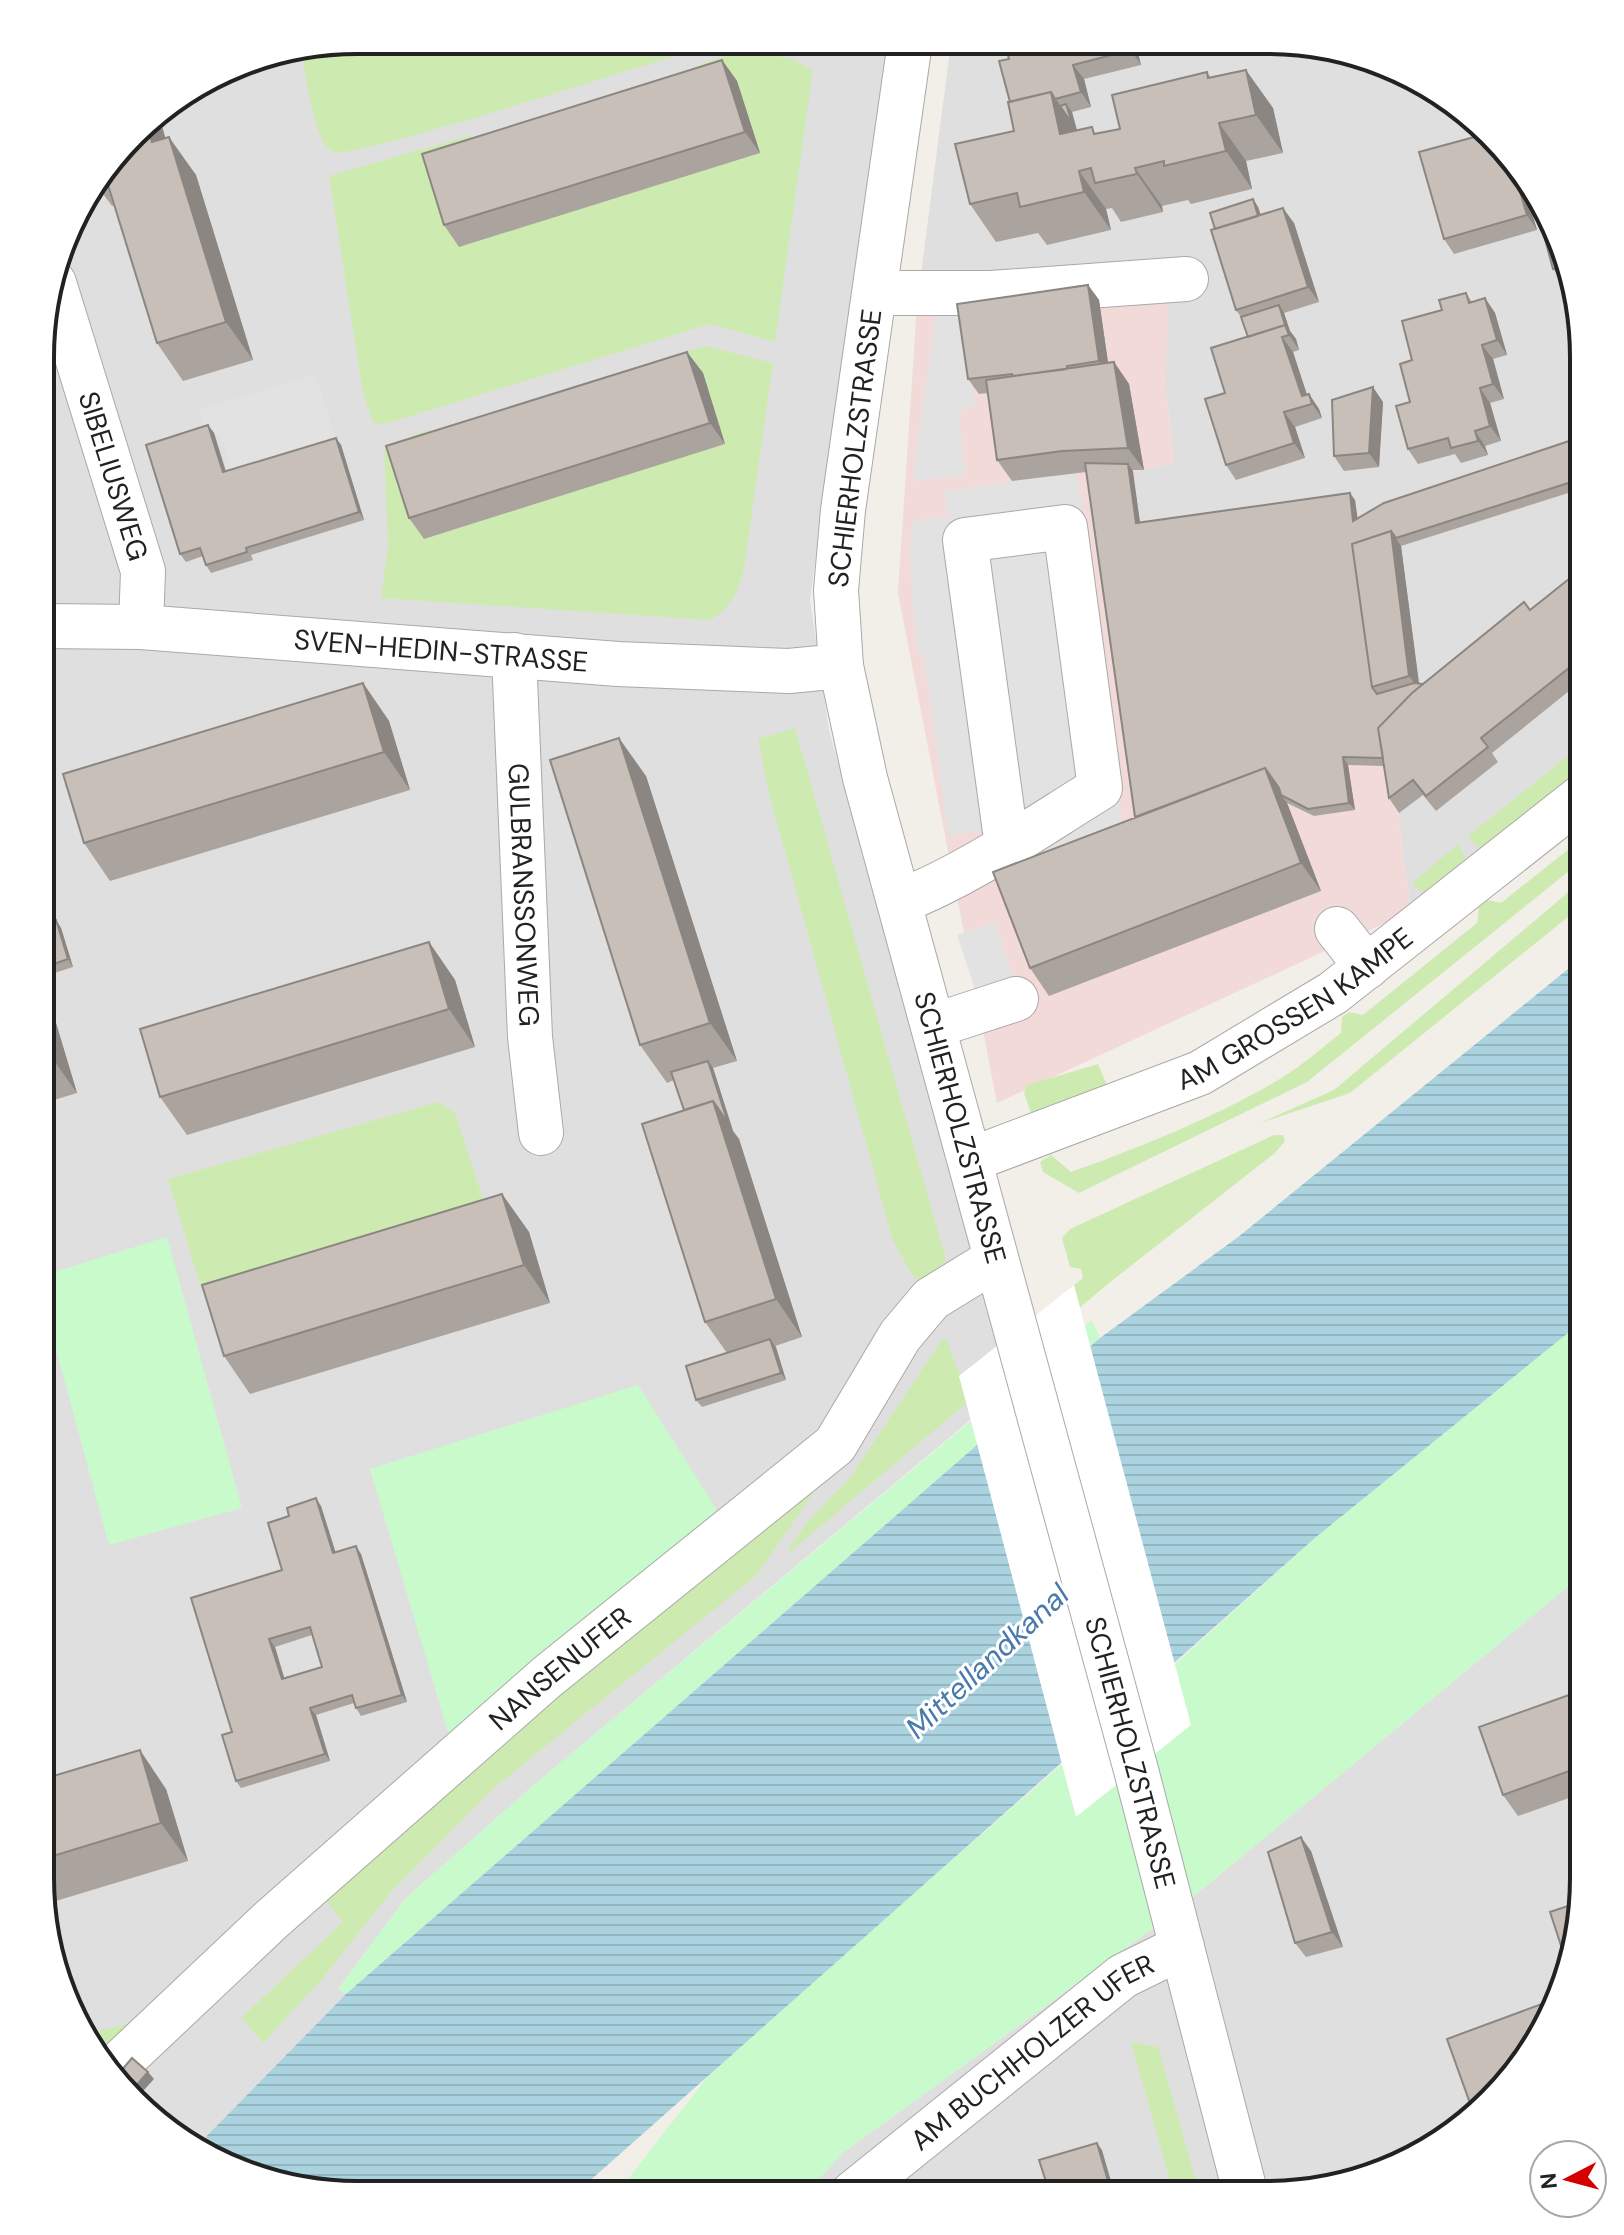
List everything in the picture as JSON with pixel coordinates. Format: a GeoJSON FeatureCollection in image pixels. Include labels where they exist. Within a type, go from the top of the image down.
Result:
{"type":"FeatureCollection","features":[{"type":"Feature","properties":{"kind":"street","name":"SCHIERHOLZSTRASSE"},"geometry":{"type":"LineString","coordinates":[[908,54],[843,510],[836,590],[841,666],[850,722],[1136,1770],[1242,2181]]}},
{"type":"Feature","properties":{"kind":"street"},"geometry":{"type":"LineString","coordinates":[[875,293],[991,293],[1186,279]]}},
{"type":"Feature","properties":{"kind":"street","name":"SIBELIUSWEG"},"geometry":{"type":"LineString","coordinates":[[60,301],[143,571],[141,627]]}},
{"type":"Feature","properties":{"kind":"street"},"geometry":{"type":"LineString","coordinates":[[899,902],[936,887],[1007,846],[1100,788],[1065,527],[965,540],[1007,846]]}},
{"type":"Feature","properties":{"kind":"street","name":"SVEN-HEDIN-STRASSE"},"geometry":{"type":"LineString","coordinates":[[54,626],[141,627],[738,670],[841,666]]}},
{"type":"Feature","properties":{"kind":"street","name":"GULBRANSSONWEG"},"geometry":{"type":"LineString","coordinates":[[514,655],[530,1037],[541,1133]]}},
{"type":"Feature","properties":{"kind":"street","name":"AM GROSSEN KAMPE"},"geometry":{"type":"LineString","coordinates":[[970,1160],[1200,1073],[1333,993],[1570,806]]}},
{"type":"Feature","properties":{"kind":"street"},"geometry":{"type":"LineString","coordinates":[[1337,929],[1367,967]]}},
{"type":"Feature","properties":{"kind":"street"},"geometry":{"type":"LineString","coordinates":[[933,1026],[1016,999]]}},
{"type":"Feature","properties":{"kind":"street","name":"NANSENUFER"},"geometry":{"type":"LineString","coordinates":[[119,2064],[271,1920],[547,1677],[835,1445],[900,1336],[931,1299],[996,1259]]}},
{"type":"Feature","properties":{"kind":"street","name":"AM BUCHHOLZER UFER"},"geometry":{"type":"LineString","coordinates":[[868,2181],[1123,1976],[1182,1947]]}},
{"type":"Feature","properties":{"kind":"shaded area"},"geometry":{"type":"Polygon","coordinates":[[[357,54],[885,54],[810,600],[829,730],[1011,1386],[535,1784],[406,1898],[338,1989],[346,1994],[204,2139],[157,2106],[129,2078],[105,2046],[77,1994],[60,1937],[54,1878],[54,357],[64,279],[85,223],[105,189],[129,157],[157,129],[223,85],[279,64],[357,54]]]}},
{"type":"Feature","properties":{"kind":"shaded area"},"geometry":{"type":"Polygon","coordinates":[[[949,54],[1287,55],[1326,60],[1364,70],[1401,85],[1435,105],[1467,129],[1495,157],[1519,189],[1547,241],[1564,298],[1570,357],[1570,792],[1411,911],[1355,501],[1141,530],[1133,471],[1174,463],[1166,389],[917,305],[949,54]]]}},
{"type":"Feature","properties":{"kind":"shaded area"},"geometry":{"type":"Polygon","coordinates":[[[1090,299],[1168,304],[1166,389],[1174,463],[1133,472],[1141,530],[1363,558],[1411,911],[997,1103],[898,593],[917,305],[1090,299]]]}},
{"type":"Feature","properties":{"kind":"shaded area"},"geometry":{"type":"Polygon","coordinates":[[[965,301],[975,407],[958,410],[965,476],[913,481],[937,303],[965,301]]]}},
{"type":"Feature","properties":{"kind":"shaded area"},"geometry":{"type":"Polygon","coordinates":[[[315,374],[338,446],[234,478],[220,435],[207,435],[199,410],[315,374]]]}},
{"type":"Feature","properties":{"kind":"shaded area"},"geometry":{"type":"Polygon","coordinates":[[[1077,472],[1124,840],[1007,883],[980,831],[948,835],[924,656],[917,653],[910,565],[912,521],[948,517],[944,491],[1077,472]]]}},
{"type":"Feature","properties":{"kind":"shaded area"},"geometry":{"type":"Polygon","coordinates":[[[995,922],[1027,1019],[989,1031],[957,935],[995,922]]]}},
{"type":"Feature","properties":{"kind":"shaded area"},"geometry":{"type":"Polygon","coordinates":[[[1570,1585],[1570,1878],[1564,1937],[1554,1975],[1539,2012],[1495,2078],[1467,2106],[1401,2150],[1345,2171],[1306,2178],[1267,2181],[816,2181],[844,2152],[1170,1916],[1570,1585]]]}},
{"type":"Feature","properties":{"kind":"green space"},"geometry":{"type":"Polygon","coordinates":[[[680,54],[397,140],[334,152],[321,136],[303,59],[337,55],[680,54]]]}},
{"type":"Feature","properties":{"kind":"green space"},"geometry":{"type":"Polygon","coordinates":[[[730,54],[764,54],[792,59],[813,70],[775,342],[710,324],[385,424],[373,423],[363,393],[329,176],[471,135],[479,162],[706,91],[698,65],[730,54]]]}},
{"type":"Feature","properties":{"kind":"green space"},"geometry":{"type":"Polygon","coordinates":[[[705,346],[773,363],[744,569],[733,599],[717,616],[710,620],[381,598],[388,546],[384,447],[427,430],[437,457],[665,385],[657,361],[705,346]]]}},
{"type":"Feature","properties":{"kind":"green space"},"geometry":{"type":"Polygon","coordinates":[[[795,728],[946,1260],[922,1284],[911,1273],[893,1241],[768,790],[758,739],[795,728]]]}},
{"type":"Feature","properties":{"kind":"green space"},"geometry":{"type":"Polygon","coordinates":[[[1570,754],[1570,779],[1482,851],[1468,836],[1570,754]]]}},
{"type":"Feature","properties":{"kind":"green space"},"geometry":{"type":"Polygon","coordinates":[[[1458,844],[1466,860],[1423,894],[1412,883],[1458,844]]]}},
{"type":"Feature","properties":{"kind":"green space"},"geometry":{"type":"Polygon","coordinates":[[[1570,848],[1570,870],[1307,1082],[1079,1193],[1043,1172],[1040,1162],[1051,1155],[1071,1172],[1184,1128],[1269,1085],[1341,1033],[1342,1017],[1349,1012],[1363,1015],[1477,923],[1479,907],[1487,900],[1501,903],[1570,848]]]}},
{"type":"Feature","properties":{"kind":"green space"},"geometry":{"type":"Polygon","coordinates":[[[1570,891],[1570,915],[1350,1093],[1260,1123],[1334,1090],[1570,891]]]}},
{"type":"Feature","properties":{"kind":"green space"},"geometry":{"type":"Polygon","coordinates":[[[1098,1064],[1110,1092],[1032,1116],[1024,1093],[1027,1085],[1098,1064]]]}},
{"type":"Feature","properties":{"kind":"green space"},"geometry":{"type":"Polygon","coordinates":[[[438,1102],[455,1113],[485,1205],[202,1291],[168,1179],[438,1102]]]}},
{"type":"Feature","properties":{"kind":"green space"},"geometry":{"type":"Polygon","coordinates":[[[1274,1135],[1283,1135],[1285,1141],[1275,1153],[1109,1283],[789,1553],[789,1548],[808,1521],[849,1479],[943,1338],[946,1338],[960,1376],[1083,1278],[1081,1269],[1070,1267],[1062,1238],[1070,1229],[1274,1135]]]}},
{"type":"Feature","properties":{"kind":"green space"},"geometry":{"type":"Polygon","coordinates":[[[167,1237],[242,1508],[109,1545],[54,1342],[54,1272],[167,1237]]]}},
{"type":"Feature","properties":{"kind":"green space"},"geometry":{"type":"Polygon","coordinates":[[[1092,1320],[1100,1338],[346,1994],[338,1989],[406,1898],[535,1784],[1092,1320]]]}},
{"type":"Feature","properties":{"kind":"green space"},"geometry":{"type":"Polygon","coordinates":[[[1570,1331],[1570,1585],[1170,1916],[844,2152],[816,2181],[626,2181],[716,2066],[1130,1705],[1316,1537],[1570,1331]]]}},
{"type":"Feature","properties":{"kind":"green space"},"geometry":{"type":"Polygon","coordinates":[[[638,1385],[717,1510],[450,1739],[370,1469],[638,1385]]]}},
{"type":"Feature","properties":{"kind":"green space"},"geometry":{"type":"Polygon","coordinates":[[[830,1468],[758,1574],[495,1787],[390,1893],[323,1978],[263,2043],[241,2018],[343,1922],[322,1896],[483,1754],[830,1468]]]}},
{"type":"Feature","properties":{"kind":"green space"},"geometry":{"type":"Polygon","coordinates":[[[139,2021],[109,2052],[97,2032],[139,2021]]]}},
{"type":"Feature","properties":{"kind":"green space"},"geometry":{"type":"Polygon","coordinates":[[[1131,2042],[1158,2047],[1196,2181],[1170,2181],[1131,2042]]]}},
{"type":"Feature","properties":{"kind":"water","name":"Mittellandkanal"},"geometry":{"type":"Polygon","coordinates":[[[1570,967],[1570,1331],[1316,1537],[590,2181],[357,2181],[318,2178],[260,2165],[204,2139],[346,1994],[1100,1338],[1238,1237],[1570,967]]]}},
{"type":"Feature","properties":{"kind":"pier"},"geometry":{"type":"Polygon","coordinates":[[[1074,1285],[1191,1725],[1076,1817],[959,1376],[1074,1285]]]}},
{"type":"Feature","properties":{"kind":"building"},"geometry":{"type":"Polygon","coordinates":[[[1008,54],[1116,54],[1073,65],[1081,92],[1055,99],[1051,92],[1010,102],[999,61],[1009,59],[1008,54]]]}},
{"type":"Feature","properties":{"kind":"building"},"geometry":{"type":"Polygon","coordinates":[[[722,60],[745,132],[444,225],[422,154],[722,60]]]}},
{"type":"Feature","properties":{"kind":"building"},"geometry":{"type":"Polygon","coordinates":[[[1246,70],[1256,115],[1219,123],[1226,151],[1164,166],[1164,161],[1135,168],[1137,174],[1095,183],[1091,168],[1079,171],[1084,192],[1020,207],[1017,193],[970,204],[955,144],[1014,131],[1008,102],[1051,92],[1060,134],[1092,127],[1094,134],[1120,129],[1112,95],[1207,72],[1208,78],[1246,70]]]}},
{"type":"Feature","properties":{"kind":"building"},"geometry":{"type":"Polygon","coordinates":[[[1066,104],[1072,123],[1060,106],[1066,104]]]}},
{"type":"Feature","properties":{"kind":"building"},"geometry":{"type":"Polygon","coordinates":[[[150,136],[152,142],[169,137],[226,322],[157,343],[108,185],[150,136]]]}},
{"type":"Feature","properties":{"kind":"building"},"geometry":{"type":"Polygon","coordinates":[[[1475,137],[1519,189],[1527,215],[1444,239],[1419,152],[1475,137]]]}},
{"type":"Feature","properties":{"kind":"building"},"geometry":{"type":"Polygon","coordinates":[[[1253,199],[1258,216],[1215,229],[1210,213],[1253,199]]]}},
{"type":"Feature","properties":{"kind":"building"},"geometry":{"type":"Polygon","coordinates":[[[1283,208],[1308,287],[1236,310],[1211,230],[1283,208]]]}},
{"type":"Feature","properties":{"kind":"building"},"geometry":{"type":"Polygon","coordinates":[[[1545,239],[1547,241],[1557,268],[1553,269],[1545,239]]]}},
{"type":"Feature","properties":{"kind":"building"},"geometry":{"type":"Polygon","coordinates":[[[1088,285],[1099,361],[1067,366],[1067,369],[968,379],[957,304],[1088,285]]]}},
{"type":"Feature","properties":{"kind":"building"},"geometry":{"type":"Polygon","coordinates":[[[1466,293],[1469,303],[1485,298],[1497,340],[1482,345],[1493,384],[1480,388],[1490,426],[1475,431],[1478,441],[1451,448],[1448,438],[1408,449],[1396,406],[1410,402],[1400,364],[1412,360],[1402,321],[1442,310],[1439,300],[1466,293]]]}},
{"type":"Feature","properties":{"kind":"building"},"geometry":{"type":"Polygon","coordinates":[[[1279,305],[1285,325],[1248,337],[1241,317],[1279,305]]]}},
{"type":"Feature","properties":{"kind":"building"},"geometry":{"type":"Polygon","coordinates":[[[1285,325],[1289,335],[1282,337],[1302,396],[1309,394],[1312,404],[1284,412],[1294,443],[1226,465],[1205,399],[1225,393],[1211,348],[1285,325]]]}},
{"type":"Feature","properties":{"kind":"building"},"geometry":{"type":"Polygon","coordinates":[[[687,352],[710,423],[409,518],[386,446],[687,352]]]}},
{"type":"Feature","properties":{"kind":"building"},"geometry":{"type":"Polygon","coordinates":[[[1114,362],[1128,448],[1062,451],[997,460],[986,380],[1114,362]]]}},
{"type":"Feature","properties":{"kind":"building"},"geometry":{"type":"Polygon","coordinates":[[[1373,387],[1369,453],[1334,456],[1332,400],[1373,387]]]}},
{"type":"Feature","properties":{"kind":"building"},"geometry":{"type":"Polygon","coordinates":[[[208,425],[223,472],[336,438],[359,512],[246,548],[247,552],[206,565],[200,548],[180,554],[146,445],[208,425]]]}},
{"type":"Feature","properties":{"kind":"building"},"geometry":{"type":"Polygon","coordinates":[[[1570,441],[1570,482],[1396,538],[1391,531],[1352,544],[1372,687],[1377,694],[1414,683],[1423,684],[1378,728],[1383,758],[1343,757],[1349,803],[1308,809],[1281,795],[1265,768],[1135,817],[1085,463],[1128,464],[1136,523],[1350,493],[1353,521],[1384,503],[1570,441]]]}},
{"type":"Feature","properties":{"kind":"building"},"geometry":{"type":"Polygon","coordinates":[[[1391,531],[1409,676],[1372,687],[1352,544],[1391,531]]]}},
{"type":"Feature","properties":{"kind":"building"},"geometry":{"type":"Polygon","coordinates":[[[1570,578],[1570,667],[1481,738],[1488,747],[1426,796],[1413,780],[1389,798],[1378,728],[1412,693],[1524,602],[1530,610],[1570,578]]]}},
{"type":"Feature","properties":{"kind":"building"},"geometry":{"type":"Polygon","coordinates":[[[363,683],[384,752],[84,843],[63,774],[363,683]]]}},
{"type":"Feature","properties":{"kind":"building"},"geometry":{"type":"Polygon","coordinates":[[[619,738],[710,1023],[640,1045],[550,760],[619,738]]]}},
{"type":"Feature","properties":{"kind":"building"},"geometry":{"type":"Polygon","coordinates":[[[1265,768],[1301,863],[1030,968],[993,872],[1265,768]]]}},
{"type":"Feature","properties":{"kind":"building"},"geometry":{"type":"Polygon","coordinates":[[[54,921],[68,959],[54,964],[54,921]]]}},
{"type":"Feature","properties":{"kind":"building"},"geometry":{"type":"Polygon","coordinates":[[[429,942],[449,1009],[160,1097],[140,1029],[429,942]]]}},
{"type":"Feature","properties":{"kind":"building"},"geometry":{"type":"Polygon","coordinates":[[[708,1061],[728,1123],[713,1101],[684,1110],[671,1072],[708,1061]]]}},
{"type":"Feature","properties":{"kind":"building"},"geometry":{"type":"Polygon","coordinates":[[[713,1101],[776,1299],[705,1322],[642,1124],[713,1101]]]}},
{"type":"Feature","properties":{"kind":"building"},"geometry":{"type":"Polygon","coordinates":[[[502,1194],[524,1265],[224,1356],[202,1285],[502,1194]]]}},
{"type":"Feature","properties":{"kind":"building"},"geometry":{"type":"Polygon","coordinates":[[[770,1339],[781,1373],[696,1400],[686,1366],[770,1339]]]}},
{"type":"Feature","properties":{"kind":"building"},"geometry":{"type":"Polygon","coordinates":[[[316,1498],[333,1553],[356,1546],[402,1695],[356,1708],[352,1695],[310,1708],[325,1754],[236,1781],[222,1735],[232,1732],[191,1598],[282,1570],[268,1523],[289,1516],[287,1508],[316,1498]],[[310,1627],[269,1639],[282,1679],[322,1667],[310,1627]]]}},
{"type":"Feature","properties":{"kind":"building"},"geometry":{"type":"Polygon","coordinates":[[[1570,1695],[1570,1771],[1503,1795],[1479,1727],[1570,1695]]]}},
{"type":"Feature","properties":{"kind":"building"},"geometry":{"type":"Polygon","coordinates":[[[140,1750],[161,1823],[54,1856],[54,1776],[140,1750]]]}},
{"type":"Feature","properties":{"kind":"building"},"geometry":{"type":"Polygon","coordinates":[[[1301,1837],[1332,1932],[1295,1943],[1268,1852],[1301,1837]]]}},
{"type":"Feature","properties":{"kind":"building"},"geometry":{"type":"Polygon","coordinates":[[[1568,1906],[1562,1948],[1550,1912],[1568,1906]]]}},
{"type":"Feature","properties":{"kind":"building"},"geometry":{"type":"Polygon","coordinates":[[[1543,2004],[1519,2046],[1495,2078],[1470,2103],[1447,2039],[1543,2004]]]}},
{"type":"Feature","properties":{"kind":"building"},"geometry":{"type":"Polygon","coordinates":[[[132,2058],[148,2072],[136,2085],[122,2069],[132,2058]]]}},
{"type":"Feature","properties":{"kind":"building"},"geometry":{"type":"Polygon","coordinates":[[[1097,2143],[1108,2181],[1046,2181],[1039,2160],[1097,2143]]]}}]}
